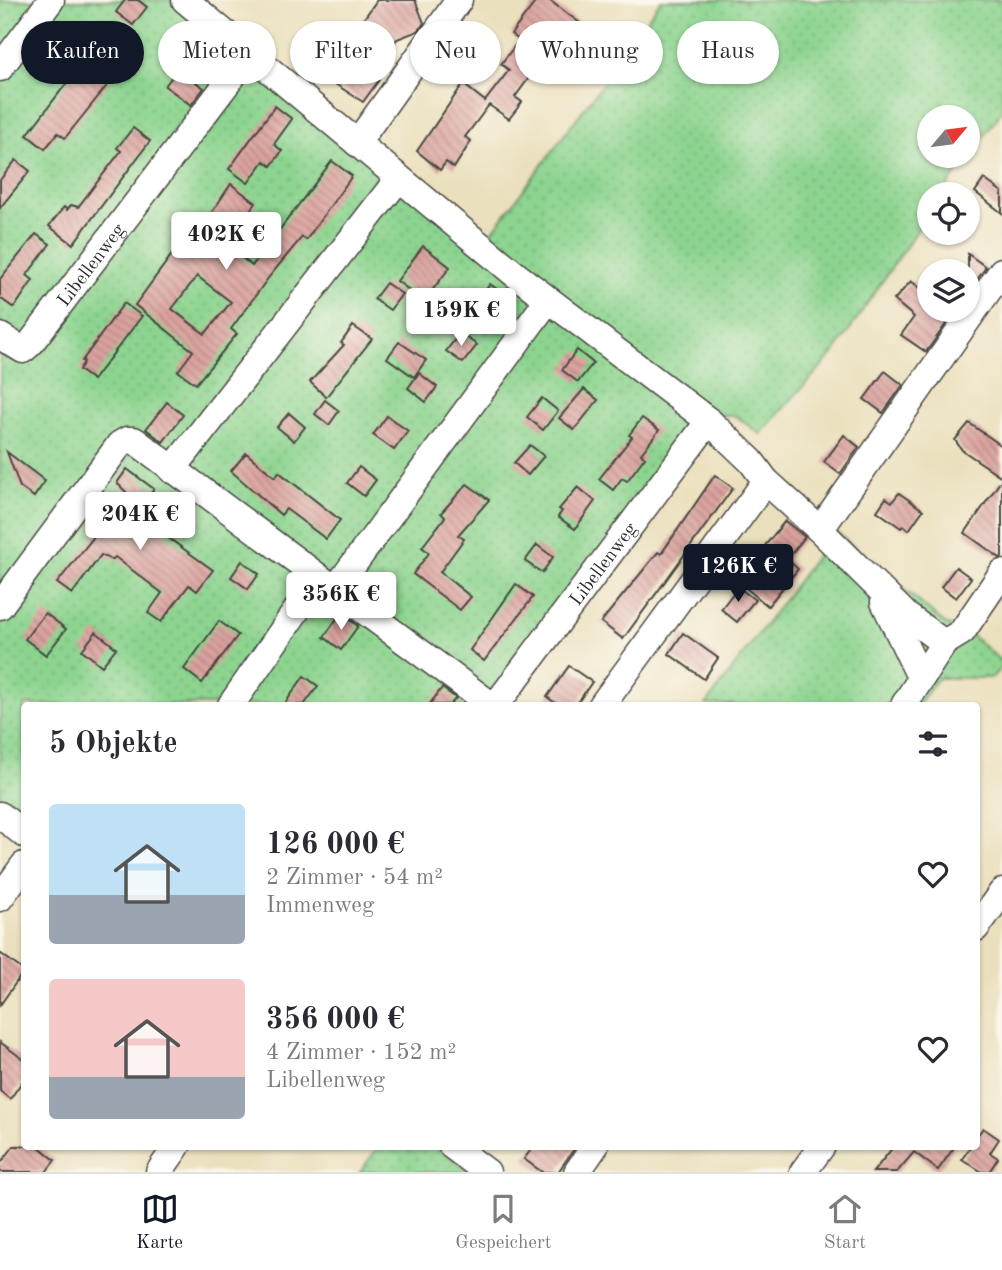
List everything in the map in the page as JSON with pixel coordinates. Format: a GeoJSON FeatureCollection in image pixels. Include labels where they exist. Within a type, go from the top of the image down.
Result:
{"type":"FeatureCollection","features":[{"type":"Feature","properties":{"kind":"street"},"geometry":{"type":"LineString","coordinates":[[0,68],[51,0]]}},
{"type":"Feature","properties":{"kind":"street"},"geometry":{"type":"LineString","coordinates":[[185,0],[211,21]]}},
{"type":"Feature","properties":{"kind":"street"},"geometry":{"type":"LineString","coordinates":[[357,143],[459,0]]}},
{"type":"Feature","properties":{"kind":"street"},"geometry":{"type":"LineString","coordinates":[[276,75],[548,300],[709,421],[751,461],[766,481],[907,616],[944,643]]}},
{"type":"Feature","properties":{"kind":"street","name":"Libellenweg"},"geometry":{"type":"LineString","coordinates":[[0,336],[23,350],[30,344],[227,84]]}},
{"type":"Feature","properties":{"kind":"street"},"geometry":{"type":"LineString","coordinates":[[172,470],[400,178]]}},
{"type":"Feature","properties":{"kind":"street"},"geometry":{"type":"LineString","coordinates":[[820,530],[1002,271]]}},
{"type":"Feature","properties":{"kind":"street"},"geometry":{"type":"LineString","coordinates":[[232,702],[303,601],[328,587],[548,300]]}},
{"type":"Feature","properties":{"kind":"street","name":"Libellenweg"},"geometry":{"type":"LineString","coordinates":[[496,702],[709,421]]}},
{"type":"Feature","properties":{"kind":"street","name":"Libellenweg"},"geometry":{"type":"LineString","coordinates":[[0,606],[120,444],[134,440],[328,587],[490,702]]}},
{"type":"Feature","properties":{"kind":"street"},"geometry":{"type":"LineString","coordinates":[[604,702],[766,481]]}},
{"type":"Feature","properties":{"kind":"street"},"geometry":{"type":"LineString","coordinates":[[906,702],[944,643],[962,632],[1002,573]]}},
{"type":"Feature","properties":{"kind":"street"},"geometry":{"type":"LineString","coordinates":[[876,584],[920,677]]}},
{"type":"Feature","properties":{"kind":"street"},"geometry":{"type":"LineString","coordinates":[[0,815],[21,832]]}},
{"type":"Feature","properties":{"kind":"street"},"geometry":{"type":"LineString","coordinates":[[0,898],[21,869]]}},
{"type":"Feature","properties":{"kind":"street"},"geometry":{"type":"LineString","coordinates":[[980,922],[1002,892]]}},
{"type":"Feature","properties":{"kind":"street"},"geometry":{"type":"LineString","coordinates":[[159,1172],[174,1150]]}},
{"type":"Feature","properties":{"kind":"street"},"geometry":{"type":"LineString","coordinates":[[577,1172],[592,1150]]}},
{"type":"Feature","properties":{"kind":"street"},"geometry":{"type":"LineString","coordinates":[[803,1172],[819,1150]]}},
{"type":"Feature","properties":{"kind":"green space"},"geometry":{"type":"Polygon","coordinates":[[[0,0],[174,0],[200,21],[158,21],[158,84],[276,83],[697,425],[494,702],[21,702],[21,821],[0,805],[0,0]]]}},
{"type":"Feature","properties":{"kind":"green space"},"geometry":{"type":"Polygon","coordinates":[[[661,0],[1002,0],[1002,111],[980,141],[980,105],[917,105],[917,168],[961,168],[951,182],[917,182],[917,231],[833,354],[760,434],[736,416],[713,414],[486,240],[602,84],[663,84],[663,21],[646,21],[661,0]]]}},
{"type":"Feature","properties":{"kind":"green space"},"geometry":{"type":"Polygon","coordinates":[[[835,531],[945,624],[969,633],[1002,662],[1002,666],[992,678],[938,678],[920,702],[708,702],[835,531]]]}},
{"type":"Feature","properties":{"kind":"green space"},"geometry":{"type":"Polygon","coordinates":[[[376,1150],[441,1150],[470,1172],[360,1172],[376,1150]]]}},
{"type":"Feature","properties":{"kind":"building"},"geometry":{"type":"Polygon","coordinates":[[[125,0],[138,0],[147,7],[136,21],[128,21],[116,12],[125,0]]]}},
{"type":"Feature","properties":{"kind":"building"},"geometry":{"type":"Polygon","coordinates":[[[377,0],[415,0],[423,21],[410,21],[410,34],[396,40],[396,21],[363,20],[377,0]]]}},
{"type":"Feature","properties":{"kind":"building"},"geometry":{"type":"Polygon","coordinates":[[[537,0],[549,0],[577,21],[521,21],[537,0]]]}},
{"type":"Feature","properties":{"kind":"building"},"geometry":{"type":"Polygon","coordinates":[[[515,45],[515,84],[525,84],[515,97],[522,102],[509,119],[489,105],[465,137],[471,141],[454,168],[446,162],[440,170],[417,151],[463,84],[485,101],[501,84],[509,70],[501,64],[515,45]]]}},
{"type":"Feature","properties":{"kind":"building"},"geometry":{"type":"Polygon","coordinates":[[[66,84],[108,84],[65,138],[58,133],[45,149],[27,135],[66,84]]]}},
{"type":"Feature","properties":{"kind":"building"},"geometry":{"type":"Polygon","coordinates":[[[198,84],[204,88],[191,105],[165,86],[198,84]]]}},
{"type":"Feature","properties":{"kind":"building"},"geometry":{"type":"Polygon","coordinates":[[[335,84],[376,84],[363,102],[335,84]]]}},
{"type":"Feature","properties":{"kind":"building"},"geometry":{"type":"Polygon","coordinates":[[[275,106],[292,119],[274,144],[282,151],[271,166],[264,161],[248,183],[229,169],[275,106]]]}},
{"type":"Feature","properties":{"kind":"building"},"geometry":{"type":"Polygon","coordinates":[[[133,128],[150,141],[73,244],[49,226],[64,207],[67,210],[71,205],[78,207],[121,151],[117,148],[133,128]]]}},
{"type":"Feature","properties":{"kind":"building"},"geometry":{"type":"Polygon","coordinates":[[[16,160],[30,171],[0,208],[0,180],[16,160]]]}},
{"type":"Feature","properties":{"kind":"building"},"geometry":{"type":"Polygon","coordinates":[[[332,161],[352,176],[306,240],[302,237],[269,277],[231,329],[237,334],[196,384],[178,371],[193,351],[135,305],[184,238],[191,243],[231,184],[256,203],[226,244],[252,266],[332,161]],[[197,276],[172,309],[205,334],[231,302],[197,276]]]}},
{"type":"Feature","properties":{"kind":"building"},"geometry":{"type":"Polygon","coordinates":[[[984,179],[1002,192],[1002,213],[980,196],[980,185],[984,179]]]}},
{"type":"Feature","properties":{"kind":"building"},"geometry":{"type":"Polygon","coordinates":[[[36,234],[50,244],[27,275],[33,280],[14,308],[0,298],[0,279],[36,234]]]}},
{"type":"Feature","properties":{"kind":"building"},"geometry":{"type":"Polygon","coordinates":[[[423,246],[450,267],[424,301],[397,281],[423,246]]]}},
{"type":"Feature","properties":{"kind":"building"},"geometry":{"type":"Polygon","coordinates":[[[980,263],[986,267],[980,275],[980,263]]]}},
{"type":"Feature","properties":{"kind":"building"},"geometry":{"type":"Polygon","coordinates":[[[911,281],[917,286],[917,322],[947,322],[926,352],[901,335],[914,317],[894,300],[911,281]]]}},
{"type":"Feature","properties":{"kind":"building"},"geometry":{"type":"Polygon","coordinates":[[[386,283],[402,294],[390,310],[374,299],[386,283]]]}},
{"type":"Feature","properties":{"kind":"building"},"geometry":{"type":"Polygon","coordinates":[[[490,284],[510,299],[498,314],[479,300],[490,284]]]}},
{"type":"Feature","properties":{"kind":"building"},"geometry":{"type":"Polygon","coordinates":[[[124,303],[142,316],[93,380],[79,370],[84,362],[82,361],[124,303]]]}},
{"type":"Feature","properties":{"kind":"building"},"geometry":{"type":"Polygon","coordinates":[[[353,326],[372,339],[326,397],[310,382],[344,345],[341,343],[353,326]]]}},
{"type":"Feature","properties":{"kind":"building"},"geometry":{"type":"Polygon","coordinates":[[[460,333],[477,345],[463,363],[446,351],[460,333]]]}},
{"type":"Feature","properties":{"kind":"building"},"geometry":{"type":"Polygon","coordinates":[[[399,342],[426,360],[414,377],[387,358],[399,342]]]}},
{"type":"Feature","properties":{"kind":"building"},"geometry":{"type":"Polygon","coordinates":[[[577,350],[593,363],[578,382],[562,370],[577,350]]]}},
{"type":"Feature","properties":{"kind":"building"},"geometry":{"type":"Polygon","coordinates":[[[885,371],[903,385],[883,413],[864,399],[885,371]]]}},
{"type":"Feature","properties":{"kind":"building"},"geometry":{"type":"Polygon","coordinates":[[[419,373],[437,387],[426,402],[408,388],[419,373]]]}},
{"type":"Feature","properties":{"kind":"building"},"geometry":{"type":"Polygon","coordinates":[[[584,389],[598,400],[574,430],[559,418],[584,389]]]}},
{"type":"Feature","properties":{"kind":"building"},"geometry":{"type":"Polygon","coordinates":[[[542,398],[558,411],[543,430],[527,417],[542,398]]]}},
{"type":"Feature","properties":{"kind":"building"},"geometry":{"type":"Polygon","coordinates":[[[325,400],[339,411],[329,425],[315,414],[325,400]]]}},
{"type":"Feature","properties":{"kind":"building"},"geometry":{"type":"Polygon","coordinates":[[[167,402],[183,415],[163,442],[146,429],[167,402]]]}},
{"type":"Feature","properties":{"kind":"building"},"geometry":{"type":"Polygon","coordinates":[[[289,413],[305,427],[294,441],[277,427],[289,413]]]}},
{"type":"Feature","properties":{"kind":"building"},"geometry":{"type":"Polygon","coordinates":[[[387,416],[408,431],[394,450],[373,435],[387,416]]]}},
{"type":"Feature","properties":{"kind":"building"},"geometry":{"type":"Polygon","coordinates":[[[642,418],[659,430],[641,454],[645,457],[627,481],[622,478],[613,490],[599,479],[632,437],[629,435],[642,418]]]}},
{"type":"Feature","properties":{"kind":"building"},"geometry":{"type":"Polygon","coordinates":[[[969,423],[1002,446],[1002,477],[962,450],[955,440],[969,423]]]}},
{"type":"Feature","properties":{"kind":"building"},"geometry":{"type":"Polygon","coordinates":[[[844,435],[859,447],[840,474],[824,462],[844,435]]]}},
{"type":"Feature","properties":{"kind":"building"},"geometry":{"type":"Polygon","coordinates":[[[530,445],[544,456],[528,475],[514,463],[530,445]]]}},
{"type":"Feature","properties":{"kind":"building"},"geometry":{"type":"Polygon","coordinates":[[[7,452],[45,481],[34,497],[20,487],[7,452]]]}},
{"type":"Feature","properties":{"kind":"building"},"geometry":{"type":"Polygon","coordinates":[[[246,453],[275,477],[279,472],[340,520],[326,539],[286,509],[281,515],[231,471],[246,453]]]}},
{"type":"Feature","properties":{"kind":"building"},"geometry":{"type":"Polygon","coordinates":[[[359,467],[376,480],[364,496],[347,483],[359,467]]]}},
{"type":"Feature","properties":{"kind":"building"},"geometry":{"type":"Polygon","coordinates":[[[127,469],[154,489],[135,514],[213,570],[197,591],[189,585],[161,622],[148,613],[162,593],[115,557],[112,560],[101,555],[72,594],[57,583],[128,494],[117,483],[127,469]]]}},
{"type":"Feature","properties":{"kind":"building"},"geometry":{"type":"Polygon","coordinates":[[[715,475],[733,488],[623,639],[601,622],[658,552],[661,554],[715,475]]]}},
{"type":"Feature","properties":{"kind":"building"},"geometry":{"type":"Polygon","coordinates":[[[1002,479],[1002,557],[1000,558],[965,533],[1002,479]]]}},
{"type":"Feature","properties":{"kind":"building"},"geometry":{"type":"Polygon","coordinates":[[[467,484],[489,500],[458,535],[464,539],[440,572],[471,597],[460,610],[413,574],[429,553],[422,547],[445,517],[441,513],[467,484]]]}},
{"type":"Feature","properties":{"kind":"building"},"geometry":{"type":"Polygon","coordinates":[[[578,487],[595,501],[575,529],[558,517],[562,511],[559,509],[578,487]]]}},
{"type":"Feature","properties":{"kind":"building"},"geometry":{"type":"Polygon","coordinates":[[[899,493],[923,510],[909,530],[903,526],[901,528],[877,511],[886,498],[892,502],[899,493]]]}},
{"type":"Feature","properties":{"kind":"building"},"geometry":{"type":"Polygon","coordinates":[[[785,521],[805,537],[787,559],[798,569],[768,606],[747,589],[775,558],[763,548],[785,521]]]}},
{"type":"Feature","properties":{"kind":"building"},"geometry":{"type":"Polygon","coordinates":[[[537,545],[553,557],[542,573],[525,561],[537,545]]]}},
{"type":"Feature","properties":{"kind":"building"},"geometry":{"type":"Polygon","coordinates":[[[242,561],[259,574],[248,589],[231,577],[242,561]]]}},
{"type":"Feature","properties":{"kind":"building"},"geometry":{"type":"Polygon","coordinates":[[[956,567],[971,578],[956,598],[941,587],[956,567]]]}},
{"type":"Feature","properties":{"kind":"building"},"geometry":{"type":"Polygon","coordinates":[[[516,584],[533,597],[484,661],[470,650],[516,584]]]}},
{"type":"Feature","properties":{"kind":"building"},"geometry":{"type":"Polygon","coordinates":[[[738,587],[755,600],[737,622],[721,609],[738,587]]]}},
{"type":"Feature","properties":{"kind":"building"},"geometry":{"type":"Polygon","coordinates":[[[45,613],[66,629],[46,655],[25,639],[45,613]]]}},
{"type":"Feature","properties":{"kind":"building"},"geometry":{"type":"Polygon","coordinates":[[[341,613],[358,626],[341,650],[324,637],[341,613]]]}},
{"type":"Feature","properties":{"kind":"building"},"geometry":{"type":"Polygon","coordinates":[[[219,621],[238,635],[202,683],[184,669],[219,621]]]}},
{"type":"Feature","properties":{"kind":"building"},"geometry":{"type":"Polygon","coordinates":[[[96,632],[116,648],[102,666],[82,650],[96,632]]]}},
{"type":"Feature","properties":{"kind":"building"},"geometry":{"type":"Polygon","coordinates":[[[683,633],[718,658],[704,679],[669,654],[683,633]]]}},
{"type":"Feature","properties":{"kind":"building"},"geometry":{"type":"Polygon","coordinates":[[[569,666],[592,682],[578,702],[554,702],[547,697],[569,666]]]}},
{"type":"Feature","properties":{"kind":"building"},"geometry":{"type":"Polygon","coordinates":[[[304,676],[318,686],[306,702],[286,702],[304,676]]]}},
{"type":"Feature","properties":{"kind":"building"},"geometry":{"type":"Polygon","coordinates":[[[442,688],[456,698],[453,702],[431,702],[442,688]]]}},
{"type":"Feature","properties":{"kind":"building"},"geometry":{"type":"Polygon","coordinates":[[[0,953],[21,969],[21,975],[0,1005],[0,953]]]}},
{"type":"Feature","properties":{"kind":"building"},"geometry":{"type":"Polygon","coordinates":[[[0,1042],[21,1058],[21,1083],[10,1099],[0,1091],[0,1042]]]}},
{"type":"Feature","properties":{"kind":"building"},"geometry":{"type":"Polygon","coordinates":[[[983,1128],[999,1139],[990,1153],[998,1158],[989,1172],[982,1172],[962,1159],[968,1150],[980,1150],[980,1132],[983,1128]]]}},
{"type":"Feature","properties":{"kind":"building"},"geometry":{"type":"Polygon","coordinates":[[[14,1146],[21,1146],[21,1150],[43,1150],[55,1160],[46,1172],[0,1172],[0,1164],[14,1146]]]}},
{"type":"Feature","properties":{"kind":"building"},"geometry":{"type":"Polygon","coordinates":[[[531,1150],[573,1150],[558,1172],[542,1172],[524,1159],[531,1150]]]}},
{"type":"Feature","properties":{"kind":"building"},"geometry":{"type":"Polygon","coordinates":[[[891,1150],[952,1150],[938,1170],[914,1152],[897,1172],[873,1172],[891,1150]]]}}]}
